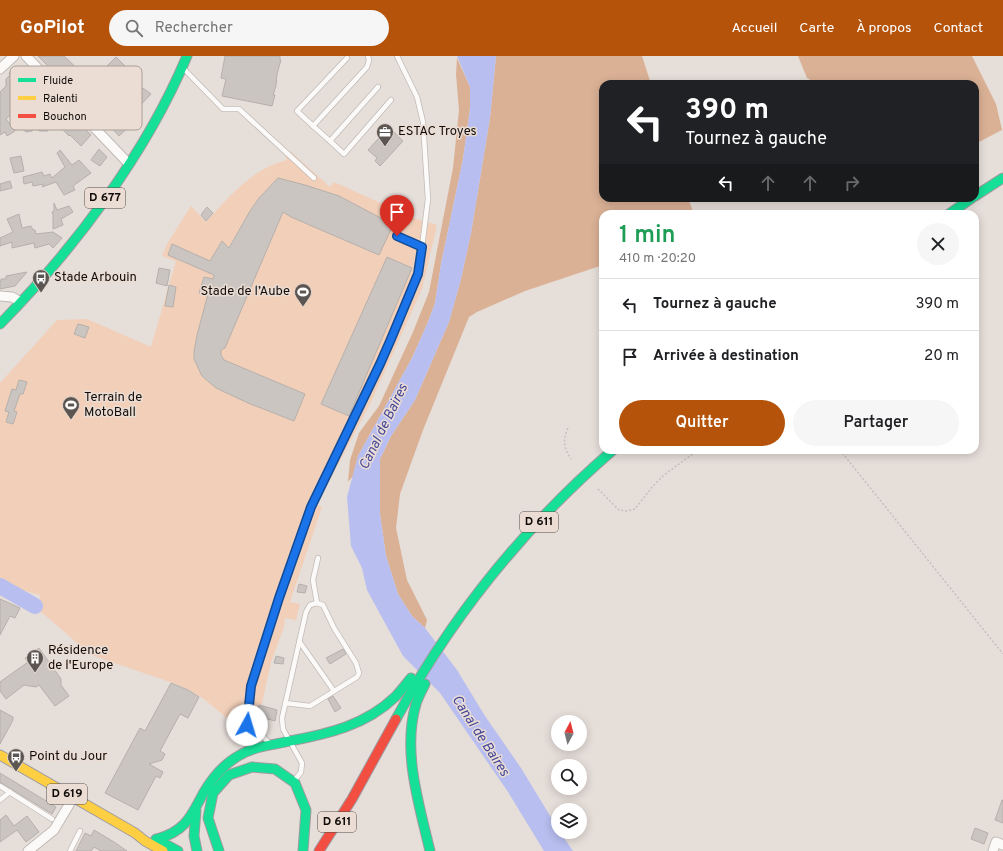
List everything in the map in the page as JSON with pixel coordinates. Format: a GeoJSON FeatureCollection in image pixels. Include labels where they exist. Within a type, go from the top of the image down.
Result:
{"type":"FeatureCollection","features":[{"type":"Feature","properties":{"kind":"main road","name":"D 677"},"geometry":{"type":"LineString","coordinates":[[0,324],[65,252],[129,164],[161,110],[186,56]]}},
{"type":"Feature","properties":{"kind":"main road"},"geometry":{"type":"LineString","coordinates":[[979,193],[1003,178]]}},
{"type":"Feature","properties":{"kind":"main road"},"geometry":{"type":"LineString","coordinates":[[955,210],[966,202]]}},
{"type":"Feature","properties":{"kind":"main road","name":"D 611"},"geometry":{"type":"LineString","coordinates":[[447,640],[472,601],[527,533],[587,472],[608,454]]}},
{"type":"Feature","properties":{"kind":"main road"},"geometry":{"type":"LineString","coordinates":[[430,851],[416,788],[411,740],[417,683],[430,659],[447,640]]}},
{"type":"Feature","properties":{"kind":"main road"},"geometry":{"type":"LineString","coordinates":[[157,839],[169,836],[184,827],[196,810],[205,790],[216,774],[224,766],[242,754],[271,746],[322,736],[355,724],[372,715],[395,697],[417,683],[447,640]]}},
{"type":"Feature","properties":{"kind":"main road","name":"D 611"},"geometry":{"type":"LineString","coordinates":[[319,851],[355,794],[417,683]]}},
{"type":"Feature","properties":{"kind":"main road","name":"D 619"},"geometry":{"type":"LineString","coordinates":[[0,755],[134,832],[145,841],[163,851]]}},
{"type":"Feature","properties":{"kind":"main road"},"geometry":{"type":"LineString","coordinates":[[219,851],[210,830],[208,811],[210,800],[222,780],[240,769],[249,766],[268,767],[282,772],[302,793],[307,813],[308,828],[303,851]]}},
{"type":"Feature","properties":{"kind":"main road","name":"D 611"},"geometry":{"type":"LineString","coordinates":[[328,851],[355,794]]}},
{"type":"Feature","properties":{"kind":"main road"},"geometry":{"type":"LineString","coordinates":[[196,810],[194,836],[197,851]]}},
{"type":"Feature","properties":{"kind":"main road","name":"D 619"},"geometry":{"type":"LineString","coordinates":[[134,832],[157,839],[178,851]]}},
{"type":"Feature","properties":{"kind":"street"},"geometry":{"type":"LineString","coordinates":[[0,69],[14,56]]}},
{"type":"Feature","properties":{"kind":"street"},"geometry":{"type":"LineString","coordinates":[[26,56],[36,66]]}},
{"type":"Feature","properties":{"kind":"street"},"geometry":{"type":"LineString","coordinates":[[97,130],[129,164]]}},
{"type":"Feature","properties":{"kind":"street"},"geometry":{"type":"LineString","coordinates":[[0,296],[12,297],[21,302]]}},
{"type":"Feature","properties":{"kind":"street"},"geometry":{"type":"LineString","coordinates":[[0,296],[13,311]]}},
{"type":"Feature","properties":{"kind":"street"},"geometry":{"type":"LineString","coordinates":[[34,849],[54,830],[73,798]]}},
{"type":"Feature","properties":{"kind":"street"},"geometry":{"type":"LineString","coordinates":[[993,851],[996,842],[1003,845]]}},
{"type":"Feature","properties":{"kind":"lane"},"geometry":{"type":"LineString","coordinates":[[313,126],[367,67],[369,60],[368,56]]}},
{"type":"Feature","properties":{"kind":"lane"},"geometry":{"type":"LineString","coordinates":[[271,746],[261,734],[247,725],[251,686],[279,598],[311,507],[386,350],[418,274],[428,199],[422,122],[418,97],[397,56]]}},
{"type":"Feature","properties":{"kind":"lane"},"geometry":{"type":"LineString","coordinates":[[347,58],[297,111],[344,154],[391,100]]}},
{"type":"Feature","properties":{"kind":"lane"},"geometry":{"type":"LineString","coordinates":[[182,67],[223,109],[239,109],[314,178]]}},
{"type":"Feature","properties":{"kind":"lane"},"geometry":{"type":"LineString","coordinates":[[330,141],[378,87]]}},
{"type":"Feature","properties":{"kind":"lane"},"geometry":{"type":"LineString","coordinates":[[397,236],[422,247]]}},
{"type":"Feature","properties":{"kind":"lane"},"geometry":{"type":"LineString","coordinates":[[317,603],[313,580],[318,558]]}},
{"type":"Feature","properties":{"kind":"lane"},"geometry":{"type":"LineString","coordinates":[[286,702],[310,706],[357,677],[359,673],[356,663],[334,628],[323,605],[317,603],[310,606],[306,612],[282,718],[283,729],[302,763],[301,772],[293,782]]}},
{"type":"Feature","properties":{"kind":"lane"},"geometry":{"type":"LineString","coordinates":[[299,641],[334,691]]}},
{"type":"Feature","properties":{"kind":"lane"},"geometry":{"type":"LineString","coordinates":[[0,786],[52,819]]}},
{"type":"Feature","properties":{"kind":"lane"},"geometry":{"type":"LineString","coordinates":[[0,800],[10,792]]}},
{"type":"Feature","properties":{"kind":"lane"},"geometry":{"type":"LineString","coordinates":[[70,851],[80,831]]}},
{"type":"Feature","properties":{"kind":"path"},"geometry":{"type":"LineString","coordinates":[[568,428],[563,442],[565,450],[571,459]]}},
{"type":"Feature","properties":{"kind":"path"},"geometry":{"type":"LineString","coordinates":[[598,489],[619,510],[627,511],[635,509],[653,486],[664,475],[693,454]]}},
{"type":"Feature","properties":{"kind":"path"},"geometry":{"type":"LineString","coordinates":[[843,454],[1003,654]]}},
{"type":"Feature","properties":{"kind":"shaded area"},"geometry":{"type":"Polygon","coordinates":[[[496,56],[642,56],[650,80],[599,80],[599,202],[690,202],[692,210],[599,210],[599,266],[525,291],[469,317],[423,430],[400,494],[396,528],[407,580],[427,620],[425,628],[412,616],[398,594],[386,556],[380,514],[380,459],[391,436],[415,400],[449,322],[461,279],[471,233],[490,118],[496,56]]]}},
{"type":"Feature","properties":{"kind":"shaded area"},"geometry":{"type":"Polygon","coordinates":[[[798,56],[972,56],[996,104],[1002,130],[979,142],[979,80],[810,80],[807,78],[798,56]]]}},
{"type":"Feature","properties":{"kind":"shaded area"},"geometry":{"type":"Polygon","coordinates":[[[457,58],[470,87],[470,109],[463,159],[441,264],[435,303],[412,358],[358,456],[353,476],[348,482],[350,460],[359,433],[379,406],[413,332],[429,292],[453,168],[459,110],[456,74],[457,58]]]}},
{"type":"Feature","properties":{"kind":"shaded area"},"geometry":{"type":"Polygon","coordinates":[[[290,151],[330,187],[334,182],[416,219],[437,225],[422,289],[371,402],[317,505],[322,507],[290,602],[300,604],[296,620],[285,618],[284,627],[271,662],[263,699],[261,705],[258,704],[256,716],[265,718],[264,723],[261,723],[260,726],[249,724],[247,735],[204,699],[189,690],[173,683],[91,655],[39,610],[40,595],[0,584],[0,383],[57,320],[87,319],[151,347],[176,261],[162,256],[167,244],[191,206],[206,222],[240,186],[264,169],[287,160],[285,156],[290,151]]]}},
{"type":"Feature","properties":{"kind":"water","name":"Canal de Baires"},"geometry":{"type":"Polygon","coordinates":[[[457,56],[496,56],[490,118],[471,233],[461,279],[449,322],[415,400],[391,436],[380,459],[380,514],[386,556],[398,594],[412,616],[425,628],[457,670],[485,716],[521,768],[551,817],[551,839],[565,839],[573,851],[544,851],[508,792],[440,693],[403,656],[367,590],[362,568],[351,546],[347,497],[358,456],[412,358],[435,303],[441,264],[463,159],[470,109],[470,87],[457,56]]]}},
{"type":"Feature","properties":{"kind":"building"},"geometry":{"type":"Polygon","coordinates":[[[38,56],[64,56],[75,66],[48,66],[38,56]]]}},
{"type":"Feature","properties":{"kind":"building"},"geometry":{"type":"Polygon","coordinates":[[[225,56],[280,56],[281,60],[277,74],[276,86],[273,95],[275,95],[272,106],[222,96],[226,79],[221,78],[225,56]]]}},
{"type":"Feature","properties":{"kind":"building"},"geometry":{"type":"Polygon","coordinates":[[[116,57],[125,66],[107,66],[116,57]]]}},
{"type":"Feature","properties":{"kind":"building"},"geometry":{"type":"Polygon","coordinates":[[[10,75],[10,115],[6,119],[10,124],[10,130],[15,131],[7,136],[5,132],[0,135],[0,92],[6,86],[6,79],[10,75]]]}},
{"type":"Feature","properties":{"kind":"building"},"geometry":{"type":"Polygon","coordinates":[[[143,88],[151,94],[142,103],[143,88]]]}},
{"type":"Feature","properties":{"kind":"building"},"geometry":{"type":"Polygon","coordinates":[[[389,127],[403,141],[380,166],[375,161],[377,158],[368,150],[389,127]]]}},
{"type":"Feature","properties":{"kind":"building"},"geometry":{"type":"Polygon","coordinates":[[[24,130],[33,130],[32,131],[26,132],[24,130]]]}},
{"type":"Feature","properties":{"kind":"building"},"geometry":{"type":"Polygon","coordinates":[[[63,130],[86,130],[91,135],[81,146],[70,135],[69,136],[63,130]]]}},
{"type":"Feature","properties":{"kind":"building"},"geometry":{"type":"Polygon","coordinates":[[[114,130],[125,130],[119,136],[114,130]]]}},
{"type":"Feature","properties":{"kind":"building"},"geometry":{"type":"Polygon","coordinates":[[[99,149],[107,157],[100,166],[91,160],[99,149]]]}},
{"type":"Feature","properties":{"kind":"building"},"geometry":{"type":"Polygon","coordinates":[[[60,150],[72,165],[79,160],[91,173],[73,186],[75,190],[64,195],[56,182],[42,187],[44,184],[33,186],[32,182],[24,184],[23,177],[42,172],[44,176],[50,174],[52,178],[65,167],[57,153],[60,150]]]}},
{"type":"Feature","properties":{"kind":"building"},"geometry":{"type":"Polygon","coordinates":[[[21,156],[24,171],[14,173],[10,158],[21,156]]]}},
{"type":"Feature","properties":{"kind":"building"},"geometry":{"type":"Polygon","coordinates":[[[278,178],[339,196],[393,225],[379,255],[291,217],[283,212],[225,348],[221,350],[221,355],[224,360],[305,394],[294,421],[248,403],[216,388],[202,376],[194,359],[194,352],[208,294],[199,293],[204,277],[213,279],[214,275],[168,255],[172,244],[210,261],[222,241],[229,248],[259,198],[278,178]]]}},
{"type":"Feature","properties":{"kind":"building"},"geometry":{"type":"Polygon","coordinates":[[[10,181],[12,188],[0,191],[0,184],[10,181]]]}},
{"type":"Feature","properties":{"kind":"building"},"geometry":{"type":"Polygon","coordinates":[[[54,203],[57,210],[69,206],[73,212],[61,219],[63,225],[53,229],[52,212],[54,211],[54,203]]]}},
{"type":"Feature","properties":{"kind":"building"},"geometry":{"type":"Polygon","coordinates":[[[207,207],[213,213],[206,221],[201,215],[207,207]]]}},
{"type":"Feature","properties":{"kind":"building"},"geometry":{"type":"Polygon","coordinates":[[[19,214],[22,228],[31,226],[33,230],[35,230],[36,234],[53,232],[62,238],[53,248],[49,244],[35,248],[34,243],[12,248],[12,242],[0,246],[0,238],[13,232],[7,219],[19,214]]]}},
{"type":"Feature","properties":{"kind":"building"},"geometry":{"type":"Polygon","coordinates":[[[387,257],[412,268],[349,416],[321,404],[387,257]]]}},
{"type":"Feature","properties":{"kind":"building"},"geometry":{"type":"Polygon","coordinates":[[[159,268],[170,270],[167,286],[156,283],[159,268]]]}},
{"type":"Feature","properties":{"kind":"building"},"geometry":{"type":"Polygon","coordinates":[[[27,272],[15,286],[0,289],[1,279],[6,279],[6,276],[27,272]]]}},
{"type":"Feature","properties":{"kind":"building"},"geometry":{"type":"Polygon","coordinates":[[[169,285],[176,287],[173,307],[165,306],[169,285]]]}},
{"type":"Feature","properties":{"kind":"building"},"geometry":{"type":"Polygon","coordinates":[[[78,324],[89,327],[85,338],[74,334],[78,324]]]}},
{"type":"Feature","properties":{"kind":"building"},"geometry":{"type":"Polygon","coordinates":[[[19,380],[27,382],[23,394],[20,394],[14,411],[17,412],[13,424],[6,422],[9,412],[5,411],[12,389],[16,390],[19,380]]]}},
{"type":"Feature","properties":{"kind":"building"},"geometry":{"type":"Polygon","coordinates":[[[299,584],[307,586],[305,593],[297,592],[299,584]]]}},
{"type":"Feature","properties":{"kind":"building"},"geometry":{"type":"Polygon","coordinates":[[[0,599],[20,608],[15,618],[10,616],[0,635],[0,599]]]}},
{"type":"Feature","properties":{"kind":"building","name":"Résidence de l'Europe"},"geometry":{"type":"Polygon","coordinates":[[[39,648],[61,679],[61,685],[69,696],[55,706],[39,685],[36,687],[24,685],[6,699],[0,691],[0,682],[28,662],[25,658],[39,648]]]}},
{"type":"Feature","properties":{"kind":"building"},"geometry":{"type":"Polygon","coordinates":[[[343,649],[346,654],[330,664],[326,658],[343,649]]]}},
{"type":"Feature","properties":{"kind":"building"},"geometry":{"type":"Polygon","coordinates":[[[276,656],[284,658],[283,664],[274,663],[276,656]]]}},
{"type":"Feature","properties":{"kind":"building"},"geometry":{"type":"Polygon","coordinates":[[[171,683],[188,690],[199,697],[188,718],[180,714],[160,751],[165,754],[162,760],[149,764],[163,772],[160,778],[156,776],[138,810],[105,793],[140,728],[145,731],[171,683]]]}},
{"type":"Feature","properties":{"kind":"building"},"geometry":{"type":"Polygon","coordinates":[[[333,696],[341,708],[335,712],[328,699],[333,696]]]}},
{"type":"Feature","properties":{"kind":"building"},"geometry":{"type":"Polygon","coordinates":[[[259,705],[277,710],[275,721],[256,716],[259,705]]]}},
{"type":"Feature","properties":{"kind":"building"},"geometry":{"type":"Polygon","coordinates":[[[0,710],[13,717],[13,720],[0,744],[0,710]]]}},
{"type":"Feature","properties":{"kind":"building"},"geometry":{"type":"Polygon","coordinates":[[[0,773],[56,807],[52,814],[0,782],[0,773]]]}},
{"type":"Feature","properties":{"kind":"building"},"geometry":{"type":"Polygon","coordinates":[[[1003,800],[1003,823],[995,820],[1003,800]]]}},
{"type":"Feature","properties":{"kind":"building"},"geometry":{"type":"Polygon","coordinates":[[[6,815],[14,826],[27,816],[39,832],[26,842],[17,830],[0,842],[0,820],[6,815]]]}},
{"type":"Feature","properties":{"kind":"building"},"geometry":{"type":"Polygon","coordinates":[[[975,828],[988,833],[984,844],[971,839],[975,828]]]}},
{"type":"Feature","properties":{"kind":"building"},"geometry":{"type":"Polygon","coordinates":[[[94,830],[127,851],[101,851],[94,847],[91,851],[76,851],[85,833],[91,836],[94,830]]]}},
{"type":"Feature","properties":{"kind":"waterway"},"geometry":{"type":"LineString","coordinates":[[0,586],[35,606]]}},
{"type":"Feature","properties":{"kind":"traffic: fast"},"geometry":{"type":"LineString","coordinates":[[0,324],[55,264],[106,199],[151,129],[187,56]]}},
{"type":"Feature","properties":{"kind":"traffic: fast"},"geometry":{"type":"LineString","coordinates":[[979,193],[1003,178]]}},
{"type":"Feature","properties":{"kind":"traffic: fast"},"geometry":{"type":"LineString","coordinates":[[955,210],[966,202]]}},
{"type":"Feature","properties":{"kind":"traffic: fast"},"geometry":{"type":"LineString","coordinates":[[396,719],[441,644],[492,574],[520,541],[550,510],[609,454]]}},
{"type":"Feature","properties":{"kind":"traffic: fast"},"geometry":{"type":"LineString","coordinates":[[157,839],[175,832],[186,822],[211,781],[224,766],[235,758],[258,748],[318,735],[346,727],[372,715],[384,707],[397,695],[411,678]]}},
{"type":"Feature","properties":{"kind":"traffic: fast"},"geometry":{"type":"LineString","coordinates":[[425,684],[416,704],[412,722],[411,759],[417,796],[430,851]]}},
{"type":"Feature","properties":{"kind":"traffic: fast"},"geometry":{"type":"LineString","coordinates":[[219,851],[208,818],[213,793],[229,775],[252,767],[275,769],[295,783],[306,810],[303,851]]}},
{"type":"Feature","properties":{"kind":"traffic: fast"},"geometry":{"type":"LineString","coordinates":[[196,810],[194,836],[197,851]]}},
{"type":"Feature","properties":{"kind":"traffic: fast"},"geometry":{"type":"LineString","coordinates":[[156,839],[178,851]]}},
{"type":"Feature","properties":{"kind":"traffic: slow"},"geometry":{"type":"LineString","coordinates":[[0,755],[135,833],[145,841],[163,851]]}},
{"type":"Feature","properties":{"kind":"traffic: jam"},"geometry":{"type":"LineString","coordinates":[[319,851],[352,799],[396,719]]}},
{"type":"Feature","properties":{"kind":"place","name":"ESTAC Troyes"},"geometry":{"type":"Point","coordinates":[385,147]}},
{"type":"Feature","properties":{"kind":"place","name":"Stade Arbouin"},"geometry":{"type":"Point","coordinates":[41,293]}},
{"type":"Feature","properties":{"kind":"place","name":"Stade de l’Aube"},"geometry":{"type":"Point","coordinates":[303,307]}},
{"type":"Feature","properties":{"kind":"place","name":"Terrain de MotoBall"},"geometry":{"type":"Point","coordinates":[71,420]}},
{"type":"Feature","properties":{"kind":"place","name":"Résidence de l'Europe"},"geometry":{"type":"Point","coordinates":[35,673]}},
{"type":"Feature","properties":{"kind":"place","name":"Point du Jour"},"geometry":{"type":"Point","coordinates":[16,772]}},
{"type":"Feature","properties":{"kind":"route"},"geometry":{"type":"LineString","coordinates":[[247,725],[251,686],[279,598],[311,507],[380,364],[418,274],[422,247],[397,236]]}}]}
